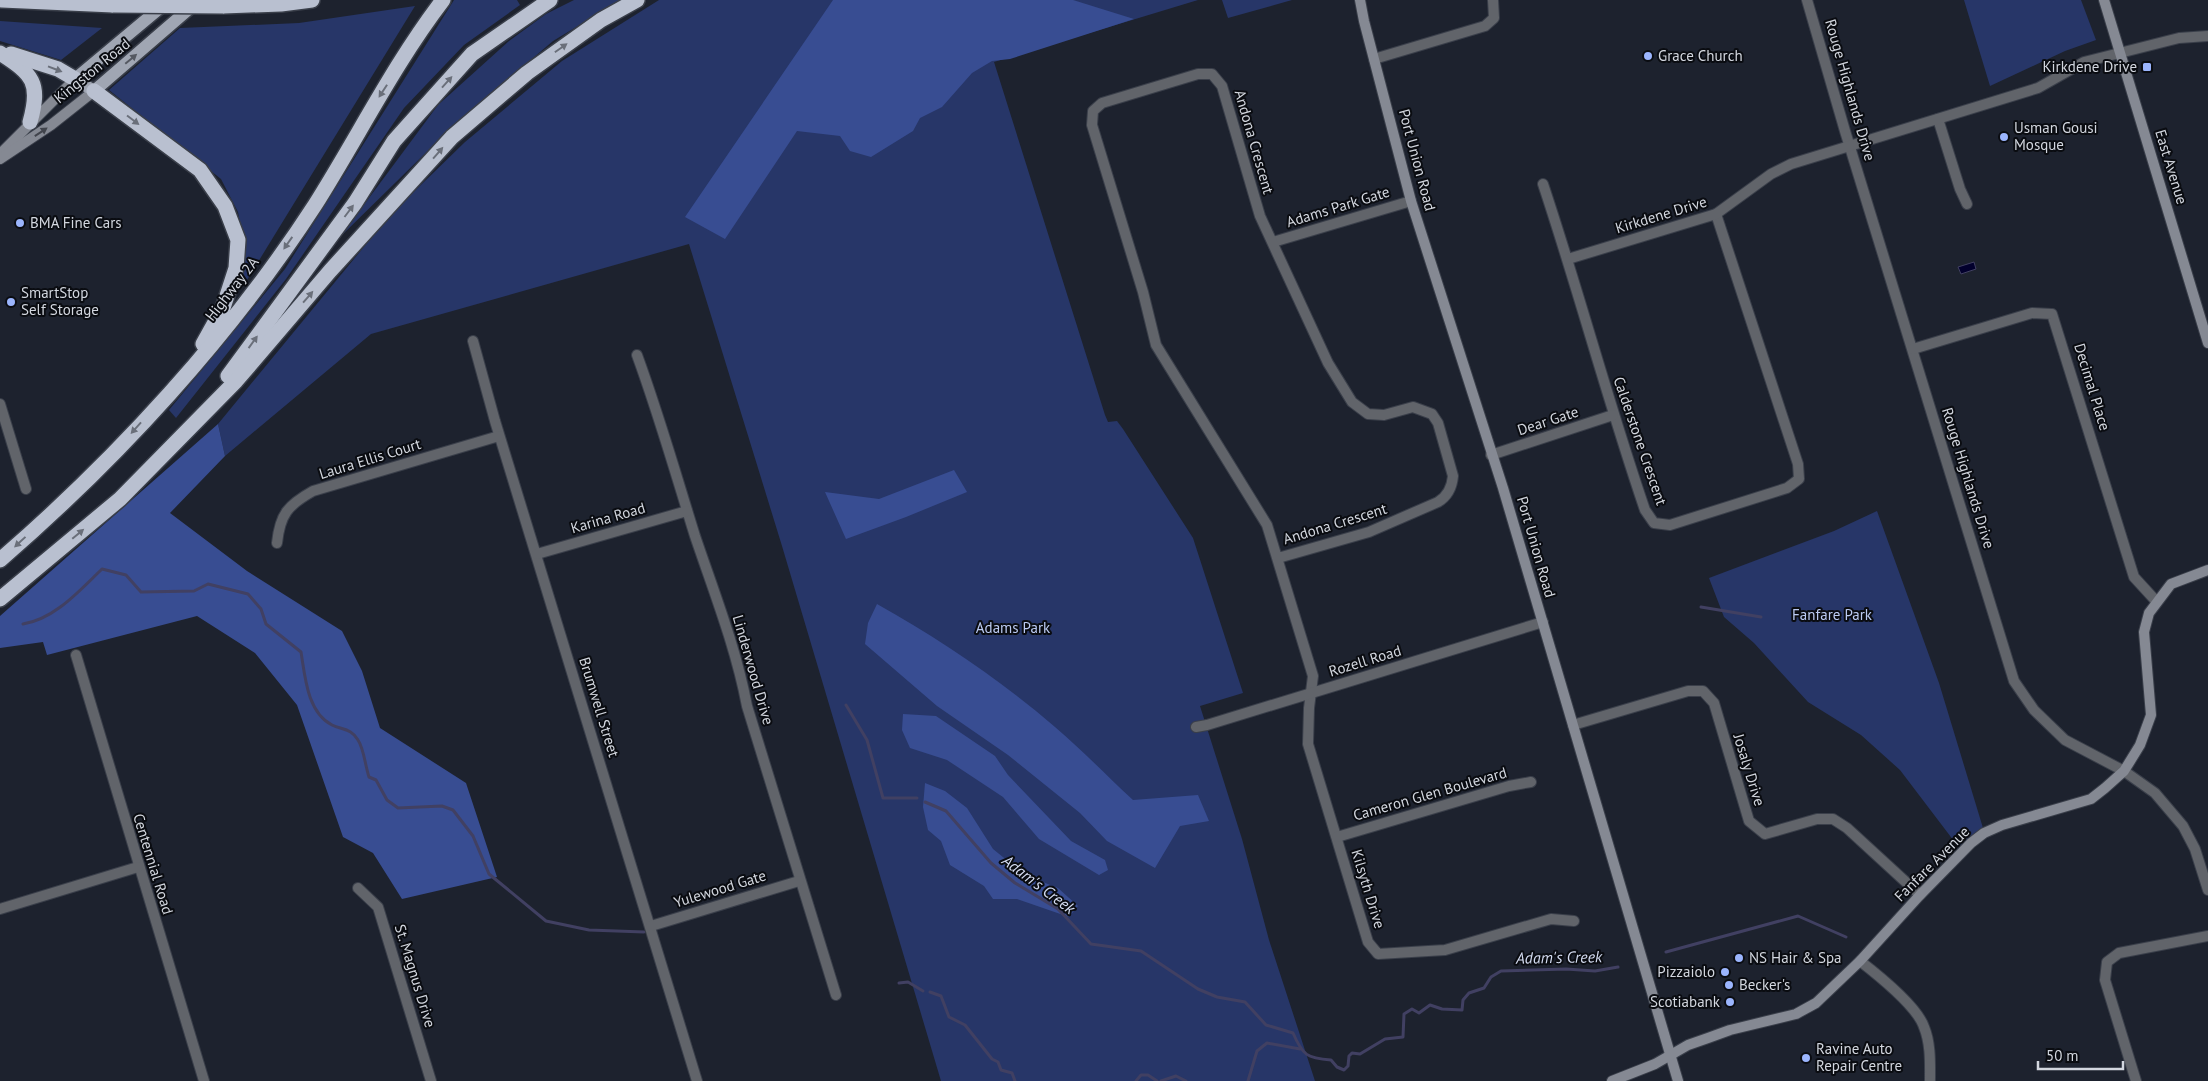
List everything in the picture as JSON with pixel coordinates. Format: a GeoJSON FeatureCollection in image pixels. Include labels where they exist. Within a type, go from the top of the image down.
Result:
{"type":"FeatureCollection","features":[{"type":"Feature","properties":{"kind":"highway"},"geometry":{"type":"LineString","coordinates":[[2,0],[112,5],[223,6],[281,4],[312,0]]}},
{"type":"Feature","properties":{"kind":"highway","name":"Highway 2A"},"geometry":{"type":"LineString","coordinates":[[0,560],[92,474],[169,392],[251,298],[315,205],[378,100],[443,0]]}},
{"type":"Feature","properties":{"kind":"highway"},"geometry":{"type":"LineString","coordinates":[[120,499],[222,384],[355,203],[394,141],[472,54],[550,0]]}},
{"type":"Feature","properties":{"kind":"highway"},"geometry":{"type":"LineString","coordinates":[[0,599],[120,499],[236,381],[330,271],[452,137],[527,73],[601,20],[637,0]]}},
{"type":"Feature","properties":{"kind":"highway"},"geometry":{"type":"LineString","coordinates":[[0,52],[58,69],[75,79]]}},
{"type":"Feature","properties":{"kind":"highway"},"geometry":{"type":"LineString","coordinates":[[0,52],[21,66],[32,79],[36,92],[36,101],[30,122]]}},
{"type":"Feature","properties":{"kind":"highway"},"geometry":{"type":"LineString","coordinates":[[94,91],[200,170],[225,206],[238,240],[236,268],[223,308],[206,339],[169,392]]}},
{"type":"Feature","properties":{"kind":"main road","name":"Kingston Road"},"geometry":{"type":"LineString","coordinates":[[0,154],[75,79],[169,0]]}},
{"type":"Feature","properties":{"kind":"main road","name":"Kingston Road"},"geometry":{"type":"LineString","coordinates":[[0,159],[51,125],[94,91],[199,0]]}},
{"type":"Feature","properties":{"kind":"main road","name":"Port Union Road"},"geometry":{"type":"LineString","coordinates":[[1354,0],[1364,21]]}},
{"type":"Feature","properties":{"kind":"main road","name":"Port Union Road"},"geometry":{"type":"LineString","coordinates":[[1360,0],[1411,200],[1543,622],[1678,1081]]}},
{"type":"Feature","properties":{"kind":"main road","name":"East Avenue"},"geometry":{"type":"LineString","coordinates":[[2104,0],[2208,343]]}},
{"type":"Feature","properties":{"kind":"main road"},"geometry":{"type":"LineString","coordinates":[[75,79],[94,91]]}},
{"type":"Feature","properties":{"kind":"main road","name":"Fanfare Avenue"},"geometry":{"type":"LineString","coordinates":[[1612,1081],[1730,1030],[1796,1014],[1816,1003],[1860,961],[1920,895],[1984,833],[2002,825],[2091,799],[2124,771],[2140,745],[2151,714],[2144,632],[2148,613],[2171,584],[2208,570]]}},
{"type":"Feature","properties":{"kind":"street"},"geometry":{"type":"LineString","coordinates":[[1374,59],[1485,26],[1494,18],[1493,0]]}},
{"type":"Feature","properties":{"kind":"street","name":"Rouge Highlands Drive"},"geometry":{"type":"LineString","coordinates":[[1807,0],[2014,681],[2034,710],[2065,740],[2124,771],[2155,793],[2183,826],[2195,849],[2208,890]]}},
{"type":"Feature","properties":{"kind":"street","name":"Kirkdene Drive"},"geometry":{"type":"LineString","coordinates":[[1568,259],[1716,214],[1771,174],[1791,164],[2038,88],[2084,62],[2178,38],[2208,36]]}},
{"type":"Feature","properties":{"kind":"street","name":"Andona Crescent"},"geometry":{"type":"LineString","coordinates":[[1278,558],[1370,532],[1438,502],[1445,498],[1452,484],[1453,476],[1438,423],[1432,414],[1413,407],[1384,415],[1368,414],[1352,402],[1328,363],[1274,242],[1260,216],[1222,86],[1212,74],[1198,74],[1102,103],[1093,111],[1092,125],[1143,292],[1156,345],[1265,519],[1313,676],[1312,692]]}},
{"type":"Feature","properties":{"kind":"street"},"geometry":{"type":"LineString","coordinates":[[1938,119],[1960,189],[1967,204]]}},
{"type":"Feature","properties":{"kind":"street","name":"Calderstone Crescent"},"geometry":{"type":"LineString","coordinates":[[1543,184],[1568,259],[1613,415],[1645,510],[1654,523],[1670,525],[1787,488],[1799,480],[1798,464],[1716,214]]}},
{"type":"Feature","properties":{"kind":"street","name":"Adams Park Gate"},"geometry":{"type":"LineString","coordinates":[[1274,242],[1411,200]]}},
{"type":"Feature","properties":{"kind":"street","name":"Decimal Place"},"geometry":{"type":"LineString","coordinates":[[1913,349],[2032,313],[2052,314],[2134,577],[2156,601]]}},
{"type":"Feature","properties":{"kind":"street","name":"Brumwell Street"},"geometry":{"type":"LineString","coordinates":[[473,341],[500,436],[697,1081]]}},
{"type":"Feature","properties":{"kind":"street","name":"Linderwood Drive"},"geometry":{"type":"LineString","coordinates":[[637,355],[658,412],[688,512],[741,674],[747,706],[799,880],[836,995]]}},
{"type":"Feature","properties":{"kind":"street"},"geometry":{"type":"LineString","coordinates":[[0,404],[26,489]]}},
{"type":"Feature","properties":{"kind":"street","name":"Dear Gate"},"geometry":{"type":"LineString","coordinates":[[1492,455],[1613,415]]}},
{"type":"Feature","properties":{"kind":"street","name":"Laura Ellis Court"},"geometry":{"type":"LineString","coordinates":[[278,543],[280,521],[300,498],[314,491],[500,436]]}},
{"type":"Feature","properties":{"kind":"street","name":"Karina Road"},"geometry":{"type":"LineString","coordinates":[[537,554],[688,512]]}},
{"type":"Feature","properties":{"kind":"street","name":"Rozell Road"},"geometry":{"type":"LineString","coordinates":[[1196,727],[1543,622]]}},
{"type":"Feature","properties":{"kind":"street","name":"Centennial Road"},"geometry":{"type":"LineString","coordinates":[[76,656],[204,1081]]}},
{"type":"Feature","properties":{"kind":"street","name":"Josaly Drive"},"geometry":{"type":"LineString","coordinates":[[1573,725],[1688,691],[1703,691],[1714,703],[1749,821],[1765,834],[1816,819],[1833,819],[1847,828],[1920,895]]}},
{"type":"Feature","properties":{"kind":"street","name":"Kilsyth Drive"},"geometry":{"type":"LineString","coordinates":[[1312,692],[1309,708],[1308,744],[1368,942],[1378,954],[1445,950],[1550,919],[1574,921]]}},
{"type":"Feature","properties":{"kind":"street","name":"Cameron Glen Boulevard"},"geometry":{"type":"LineString","coordinates":[[1337,838],[1509,786],[1531,782]]}},
{"type":"Feature","properties":{"kind":"street"},"geometry":{"type":"LineString","coordinates":[[0,909],[138,867]]}},
{"type":"Feature","properties":{"kind":"street","name":"Yulewood Gate"},"geometry":{"type":"LineString","coordinates":[[650,926],[799,880]]}},
{"type":"Feature","properties":{"kind":"street","name":"St. Magnus Drive"},"geometry":{"type":"LineString","coordinates":[[358,888],[378,907],[431,1081]]}},
{"type":"Feature","properties":{"kind":"street"},"geometry":{"type":"LineString","coordinates":[[2136,1081],[2105,980],[2107,962],[2119,953],[2208,936]]}},
{"type":"Feature","properties":{"kind":"street"},"geometry":{"type":"LineString","coordinates":[[1860,961],[1903,998],[1924,1026],[1930,1059],[1930,1081]]}},
{"type":"Feature","properties":{"kind":"green space"},"geometry":{"type":"Polygon","coordinates":[[[454,0],[517,0],[520,5],[464,45],[404,108],[286,279],[176,418],[169,410],[285,269],[454,0]]]}},
{"type":"Feature","properties":{"kind":"green space"},"geometry":{"type":"Polygon","coordinates":[[[574,0],[621,0],[553,41],[452,127],[340,237],[438,105],[509,41],[546,14],[574,0]]]}},
{"type":"Feature","properties":{"kind":"green space","name":"Adams Park"},"geometry":{"type":"Polygon","coordinates":[[[659,0],[1198,0],[994,62],[1105,415],[1108,422],[1117,421],[1123,429],[1193,538],[1243,693],[1200,706],[1242,839],[1269,940],[1315,1081],[941,1081],[782,546],[689,244],[371,334],[225,456],[218,424],[391,214],[465,142],[562,61],[659,0]]]}},
{"type":"Feature","properties":{"kind":"green space"},"geometry":{"type":"Polygon","coordinates":[[[1222,0],[1292,0],[1228,18],[1222,0]]]}},
{"type":"Feature","properties":{"kind":"green space"},"geometry":{"type":"Polygon","coordinates":[[[1964,0],[2081,0],[2096,40],[2065,51],[1990,86],[1964,0]]]}},
{"type":"Feature","properties":{"kind":"green space"},"geometry":{"type":"Polygon","coordinates":[[[415,6],[247,280],[240,276],[243,238],[238,212],[221,179],[109,90],[180,28],[299,23],[415,6]]]}},
{"type":"Feature","properties":{"kind":"green space"},"geometry":{"type":"Polygon","coordinates":[[[0,21],[102,28],[61,60],[0,41],[0,21]]]}},
{"type":"Feature","properties":{"kind":"green space","name":"Fanfare Park"},"geometry":{"type":"Polygon","coordinates":[[[1877,511],[1939,683],[1983,828],[1960,849],[1900,770],[1861,735],[1808,702],[1754,643],[1724,617],[1709,578],[1834,531],[1877,511]]]}},
{"type":"Feature","properties":{"kind":"shaded area"},"geometry":{"type":"Polygon","coordinates":[[[833,0],[1073,0],[1134,19],[1010,59],[992,61],[972,73],[942,107],[920,118],[913,131],[871,157],[850,151],[840,136],[797,131],[725,239],[685,217],[833,0]]]}},
{"type":"Feature","properties":{"kind":"shaded area"},"geometry":{"type":"Polygon","coordinates":[[[1974,262],[1976,269],[1961,274],[1958,267],[1974,262]]]}},
{"type":"Feature","properties":{"kind":"shaded area"},"geometry":{"type":"Polygon","coordinates":[[[218,424],[225,456],[170,513],[247,571],[342,631],[362,671],[380,728],[466,783],[497,877],[402,899],[373,853],[343,837],[297,705],[255,653],[197,616],[47,655],[43,642],[0,648],[0,616],[218,424]]]}},
{"type":"Feature","properties":{"kind":"shaded area"},"geometry":{"type":"Polygon","coordinates":[[[954,470],[967,492],[846,539],[825,492],[879,499],[954,470]]]}},
{"type":"Feature","properties":{"kind":"shaded area"},"geometry":{"type":"Polygon","coordinates":[[[877,604],[947,646],[1013,693],[1065,736],[1133,800],[1198,795],[1209,821],[1180,826],[1155,868],[1107,841],[1080,813],[1008,755],[937,706],[865,644],[868,623],[877,604]]]}},
{"type":"Feature","properties":{"kind":"shaded area"},"geometry":{"type":"Polygon","coordinates":[[[903,714],[936,716],[995,756],[1008,775],[1071,841],[1105,860],[1108,870],[1099,875],[1039,839],[1003,797],[947,760],[910,748],[902,730],[903,714]]]}},
{"type":"Feature","properties":{"kind":"shaded area"},"geometry":{"type":"Polygon","coordinates":[[[925,783],[945,791],[967,808],[993,849],[1025,875],[1058,888],[1078,906],[1069,917],[1017,899],[993,899],[984,886],[950,865],[941,841],[928,830],[923,807],[925,783]]]}},
{"type":"Feature","properties":{"kind":"waterway","name":"Adam's Creek"},"geometry":{"type":"LineString","coordinates":[[23,624],[35,621],[56,610],[102,569],[126,575],[141,592],[194,591],[208,584],[248,594],[261,609],[266,624],[301,652],[312,703],[324,719],[355,736],[362,748],[369,777],[376,780],[387,800],[398,808],[442,806],[453,810],[473,836],[489,874],[546,921],[589,930],[644,932]]}},
{"type":"Feature","properties":{"kind":"waterway"},"geometry":{"type":"LineString","coordinates":[[1701,607],[1761,617]]}},
{"type":"Feature","properties":{"kind":"waterway"},"geometry":{"type":"LineString","coordinates":[[846,705],[867,740],[883,798],[917,798]]}},
{"type":"Feature","properties":{"kind":"waterway","name":"Adam's Creek"},"geometry":{"type":"LineString","coordinates":[[925,802],[946,811],[991,863],[1015,883],[1058,909],[1091,944],[1141,951],[1198,989],[1217,997],[1245,1002],[1266,1025],[1293,1033],[1300,1047],[1311,1057],[1331,1060],[1337,1067],[1344,1070],[1348,1066],[1349,1056],[1352,1053],[1360,1054],[1385,1039],[1403,1037],[1404,1014],[1412,1009],[1419,1013],[1430,1005],[1442,1009],[1462,1010],[1463,1000],[1469,993],[1484,988],[1491,977],[1501,971],[1566,969],[1595,971],[1618,967]]}},
{"type":"Feature","properties":{"kind":"waterway","name":"Adam's Creek"},"geometry":{"type":"LineString","coordinates":[[1666,952],[1798,916],[1846,937]]}},
{"type":"Feature","properties":{"kind":"waterway","name":"Adam's Creek"},"geometry":{"type":"LineString","coordinates":[[899,983],[908,982],[923,991]]}},
{"type":"Feature","properties":{"kind":"waterway","name":"Adam's Creek"},"geometry":{"type":"LineString","coordinates":[[930,992],[941,996],[949,1017],[965,1025],[992,1059],[998,1062],[1001,1070],[1012,1073],[1015,1081]]}},
{"type":"Feature","properties":{"kind":"waterway","name":"Adam's Creek"},"geometry":{"type":"LineString","coordinates":[[1248,1081],[1257,1051],[1267,1043],[1300,1049]]}},
{"type":"Feature","properties":{"kind":"waterway","name":"Adam's Creek"},"geometry":{"type":"LineString","coordinates":[[1136,1081],[1141,1075],[1148,1075],[1157,1081]]}},
{"type":"Feature","properties":{"kind":"waterway","name":"Adam's Creek"},"geometry":{"type":"LineString","coordinates":[[1161,1081],[1176,1076],[1186,1081]]}},
{"type":"Feature","properties":{"kind":"place","name":"Grace Church"},"geometry":{"type":"Point","coordinates":[1648,56]}},
{"type":"Feature","properties":{"kind":"place","name":"Kirkdene Drive"},"geometry":{"type":"Point","coordinates":[2147,67]}},
{"type":"Feature","properties":{"kind":"place","name":"Usman Gousi Mosque"},"geometry":{"type":"Point","coordinates":[2004,137]}},
{"type":"Feature","properties":{"kind":"place","name":"BMA Fine Cars"},"geometry":{"type":"Point","coordinates":[20,223]}},
{"type":"Feature","properties":{"kind":"place","name":"SmartStop Self Storage"},"geometry":{"type":"Point","coordinates":[11,302]}},
{"type":"Feature","properties":{"kind":"place","name":"NS Hair & Spa"},"geometry":{"type":"Point","coordinates":[1739,958]}},
{"type":"Feature","properties":{"kind":"place","name":"Pizzaiolo"},"geometry":{"type":"Point","coordinates":[1725,972]}},
{"type":"Feature","properties":{"kind":"place","name":"Becker's"},"geometry":{"type":"Point","coordinates":[1729,985]}},
{"type":"Feature","properties":{"kind":"place","name":"Scotiabank"},"geometry":{"type":"Point","coordinates":[1730,1002]}},
{"type":"Feature","properties":{"kind":"place","name":"Ravine Auto Repair Centre"},"geometry":{"type":"Point","coordinates":[1806,1058]}}]}
